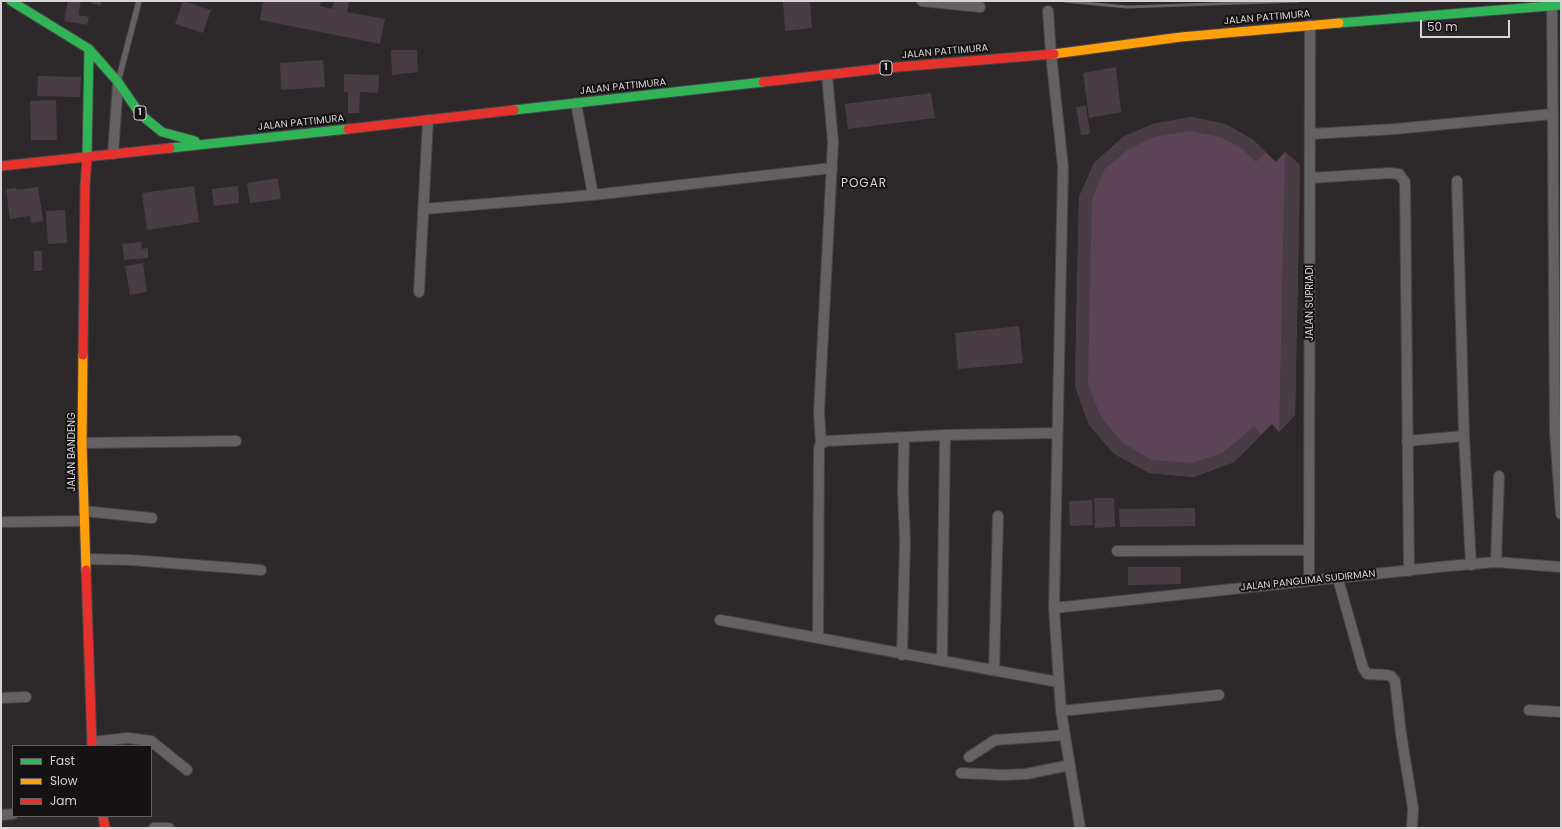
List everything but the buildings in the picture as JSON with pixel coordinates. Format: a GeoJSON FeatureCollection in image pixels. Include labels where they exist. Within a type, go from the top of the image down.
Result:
{"type":"FeatureCollection","features":[{"type":"Feature","properties":{"kind":"main road","name":"1"},"geometry":{"type":"LineString","coordinates":[[11,1],[89,49],[118,82],[140,114],[162,132],[185,140],[213,144]]}},
{"type":"Feature","properties":{"kind":"main road","name":"JALAN PATTIMURA"},"geometry":{"type":"LineString","coordinates":[[213,144],[827,74],[1051,54],[1181,37],[1555,4]]}},
{"type":"Feature","properties":{"kind":"main road","name":"JALAN BANDENG"},"geometry":{"type":"LineString","coordinates":[[89,49],[85,186],[82,443],[92,744]]}},
{"type":"Feature","properties":{"kind":"main road","name":"1"},"geometry":{"type":"LineString","coordinates":[[1,166],[213,144]]}},
{"type":"Feature","properties":{"kind":"main road"},"geometry":{"type":"LineString","coordinates":[[103,817],[105,828]]}},
{"type":"Feature","properties":{"kind":"street"},"geometry":{"type":"LineString","coordinates":[[922,1],[980,7]]}},
{"type":"Feature","properties":{"kind":"street"},"geometry":{"type":"LineString","coordinates":[[1555,4],[1552,114],[1561,514]]}},
{"type":"Feature","properties":{"kind":"street"},"geometry":{"type":"LineString","coordinates":[[1048,11],[1063,167],[1054,608],[1061,710],[1080,828]]}},
{"type":"Feature","properties":{"kind":"street","name":"JALAN SUPRIADI"},"geometry":{"type":"LineString","coordinates":[[1308,581],[1311,134],[1310,25]]}},
{"type":"Feature","properties":{"kind":"street"},"geometry":{"type":"LineString","coordinates":[[818,638],[819,448],[821,443],[819,412],[820,376],[824,343],[833,142],[827,74]]}},
{"type":"Feature","properties":{"kind":"street"},"geometry":{"type":"LineString","coordinates":[[113,154],[118,82]]}},
{"type":"Feature","properties":{"kind":"street"},"geometry":{"type":"LineString","coordinates":[[576,103],[593,195]]}},
{"type":"Feature","properties":{"kind":"street"},"geometry":{"type":"LineString","coordinates":[[1311,134],[1395,129],[1552,114]]}},
{"type":"Feature","properties":{"kind":"street"},"geometry":{"type":"LineString","coordinates":[[419,292],[428,120]]}},
{"type":"Feature","properties":{"kind":"street"},"geometry":{"type":"LineString","coordinates":[[424,209],[593,195],[832,168]]}},
{"type":"Feature","properties":{"kind":"street"},"geometry":{"type":"LineString","coordinates":[[1310,178],[1390,173],[1399,174],[1405,182],[1409,571]]}},
{"type":"Feature","properties":{"kind":"street"},"geometry":{"type":"LineString","coordinates":[[1457,181],[1464,436],[1471,565]]}},
{"type":"Feature","properties":{"kind":"street"},"geometry":{"type":"LineString","coordinates":[[821,443],[827,441],[945,435],[1057,433]]}},
{"type":"Feature","properties":{"kind":"street"},"geometry":{"type":"LineString","coordinates":[[942,661],[945,435]]}},
{"type":"Feature","properties":{"kind":"street"},"geometry":{"type":"LineString","coordinates":[[1407,441],[1464,436]]}},
{"type":"Feature","properties":{"kind":"street"},"geometry":{"type":"LineString","coordinates":[[902,655],[905,541],[903,493],[904,437]]}},
{"type":"Feature","properties":{"kind":"street"},"geometry":{"type":"LineString","coordinates":[[82,443],[236,441]]}},
{"type":"Feature","properties":{"kind":"street"},"geometry":{"type":"LineString","coordinates":[[1496,562],[1499,476]]}},
{"type":"Feature","properties":{"kind":"street"},"geometry":{"type":"LineString","coordinates":[[1,522],[84,516],[152,518]]}},
{"type":"Feature","properties":{"kind":"street"},"geometry":{"type":"LineString","coordinates":[[994,670],[998,516]]}},
{"type":"Feature","properties":{"kind":"street"},"geometry":{"type":"LineString","coordinates":[[1117,551],[1308,550]]}},
{"type":"Feature","properties":{"kind":"street"},"geometry":{"type":"LineString","coordinates":[[86,559],[131,560],[261,570]]}},
{"type":"Feature","properties":{"kind":"street","name":"JALAN PANGLIMA SUDIRMAN"},"geometry":{"type":"LineString","coordinates":[[1054,608],[1496,562],[1561,567]]}},
{"type":"Feature","properties":{"kind":"street"},"geometry":{"type":"LineString","coordinates":[[1338,579],[1363,668],[1367,674],[1387,675],[1391,676],[1395,681],[1401,734],[1413,808],[1412,828]]}},
{"type":"Feature","properties":{"kind":"street"},"geometry":{"type":"LineString","coordinates":[[720,620],[902,655],[1058,682]]}},
{"type":"Feature","properties":{"kind":"street"},"geometry":{"type":"LineString","coordinates":[[1061,710],[1219,695]]}},
{"type":"Feature","properties":{"kind":"street"},"geometry":{"type":"LineString","coordinates":[[1,698],[26,697]]}},
{"type":"Feature","properties":{"kind":"street"},"geometry":{"type":"LineString","coordinates":[[1529,710],[1561,712]]}},
{"type":"Feature","properties":{"kind":"street"},"geometry":{"type":"LineString","coordinates":[[969,757],[995,740],[1065,735]]}},
{"type":"Feature","properties":{"kind":"street"},"geometry":{"type":"LineString","coordinates":[[92,744],[128,738],[151,741],[187,770]]}},
{"type":"Feature","properties":{"kind":"street"},"geometry":{"type":"LineString","coordinates":[[961,773],[1003,776],[1026,774],[1070,765]]}},
{"type":"Feature","properties":{"kind":"street"},"geometry":{"type":"LineString","coordinates":[[1,815],[12,814]]}},
{"type":"Feature","properties":{"kind":"street"},"geometry":{"type":"LineString","coordinates":[[154,828],[169,828]]}},
{"type":"Feature","properties":{"kind":"lane"},"geometry":{"type":"LineString","coordinates":[[118,82],[139,1]]}},
{"type":"Feature","properties":{"kind":"shaded area"},"geometry":{"type":"Polygon","coordinates":[[[1192,117],[1225,124],[1252,139],[1276,162],[1285,152],[1300,165],[1295,415],[1279,432],[1272,424],[1234,462],[1194,477],[1149,473],[1089,425],[1075,386],[1079,197],[1094,163],[1123,137],[1153,124],[1192,117]]]}},
{"type":"Feature","properties":{"kind":"railway"},"geometry":{"type":"LineString","coordinates":[[1064,1],[1127,7],[1298,1]]}},
{"type":"Feature","properties":{"kind":"traffic: fast"},"geometry":{"type":"LineString","coordinates":[[11,1],[89,49],[118,82],[140,114],[162,132],[195,141]]}},
{"type":"Feature","properties":{"kind":"traffic: fast"},"geometry":{"type":"LineString","coordinates":[[1339,23],[1561,5]]}},
{"type":"Feature","properties":{"kind":"traffic: fast"},"geometry":{"type":"LineString","coordinates":[[87,157],[89,49]]}},
{"type":"Feature","properties":{"kind":"traffic: fast"},"geometry":{"type":"LineString","coordinates":[[514,110],[763,82]]}},
{"type":"Feature","properties":{"kind":"traffic: fast"},"geometry":{"type":"LineString","coordinates":[[170,148],[348,129]]}},
{"type":"Feature","properties":{"kind":"traffic: slow"},"geometry":{"type":"LineString","coordinates":[[1054,54],[1181,37],[1339,23]]}},
{"type":"Feature","properties":{"kind":"traffic: slow"},"geometry":{"type":"LineString","coordinates":[[83,355],[82,443],[86,570]]}},
{"type":"Feature","properties":{"kind":"traffic: jam"},"geometry":{"type":"LineString","coordinates":[[763,82],[886,68],[1054,54]]}},
{"type":"Feature","properties":{"kind":"traffic: jam"},"geometry":{"type":"LineString","coordinates":[[348,129],[514,110]]}},
{"type":"Feature","properties":{"kind":"traffic: jam"},"geometry":{"type":"LineString","coordinates":[[1,166],[170,148]]}},
{"type":"Feature","properties":{"kind":"traffic: jam"},"geometry":{"type":"LineString","coordinates":[[83,355],[85,186],[87,157]]}},
{"type":"Feature","properties":{"kind":"traffic: jam"},"geometry":{"type":"LineString","coordinates":[[86,570],[92,745]]}},
{"type":"Feature","properties":{"kind":"traffic: jam"},"geometry":{"type":"LineString","coordinates":[[103,817],[105,828]]}},
{"type":"Feature","properties":{"kind":"district","name":"POGAR"},"geometry":{"type":"Point","coordinates":[864,184]}}]}
